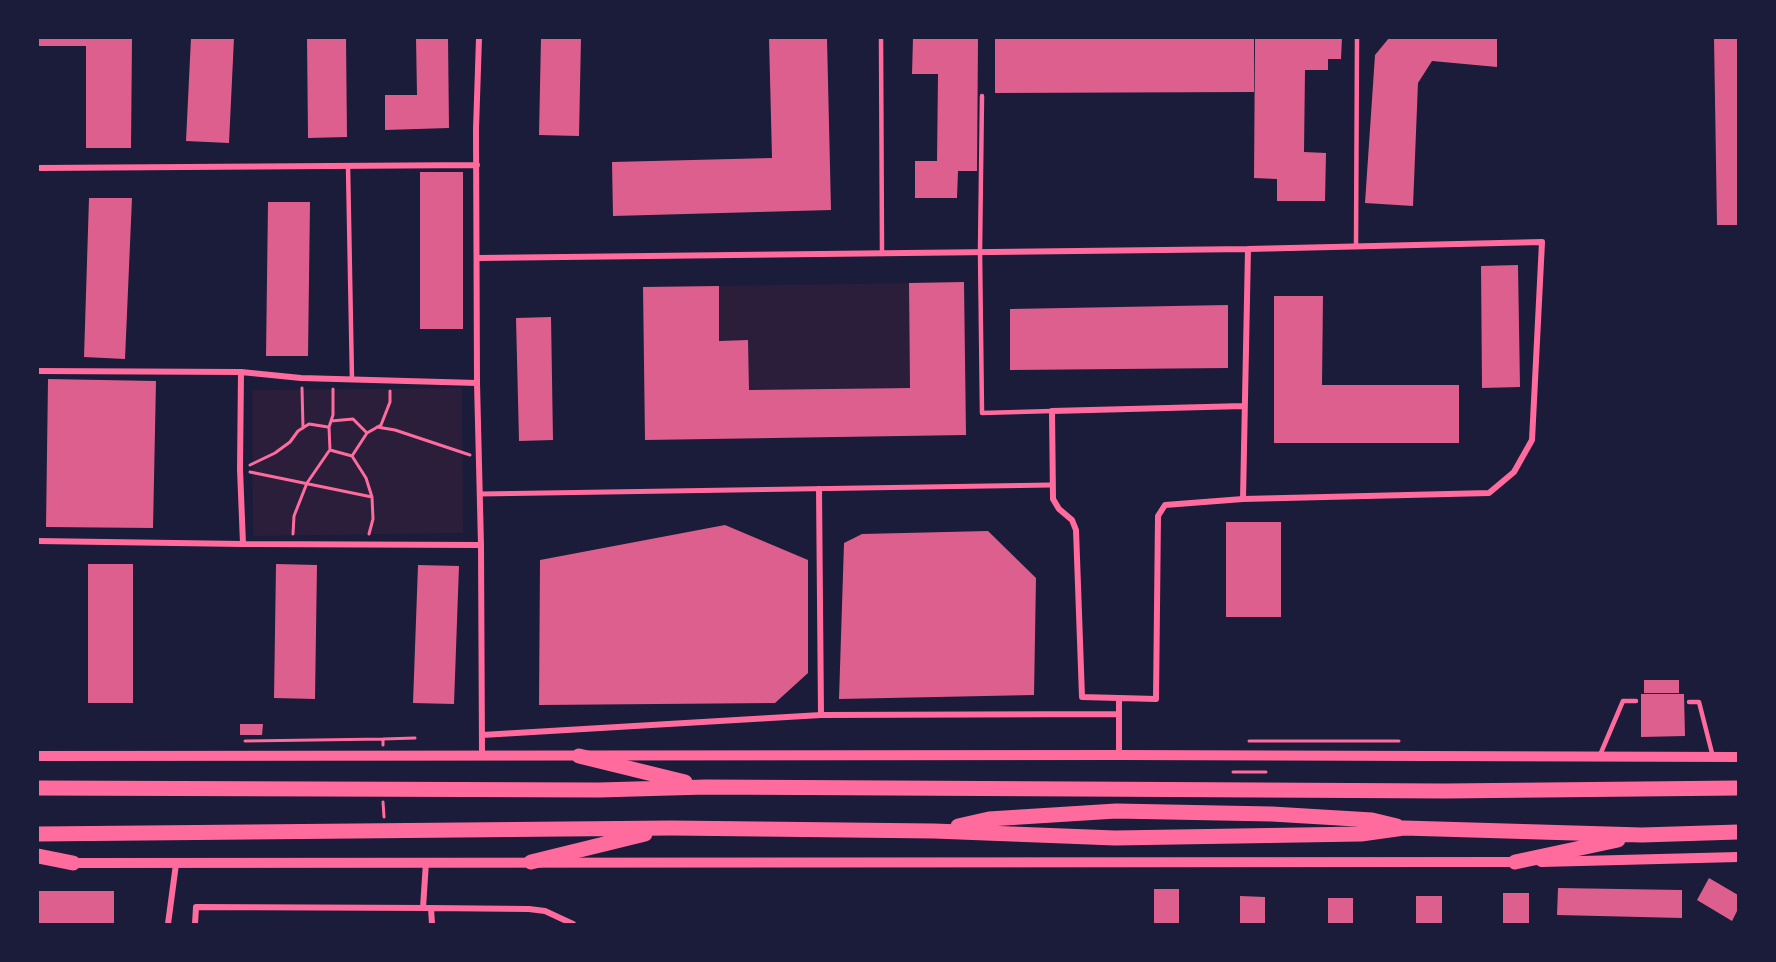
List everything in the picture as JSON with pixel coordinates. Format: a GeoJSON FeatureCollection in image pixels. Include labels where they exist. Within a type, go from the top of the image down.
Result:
{"type":"FeatureCollection","features":[{"type":"Feature","properties":{"kind":"main road"},"geometry":{"type":"LineString","coordinates":[[579,756],[706,787]]}},
{"type":"Feature","properties":{"kind":"main road"},"geometry":{"type":"LineString","coordinates":[[38,779],[45,788],[600,790],[706,787],[1445,791],[1738,788]]}},
{"type":"Feature","properties":{"kind":"main road"},"geometry":{"type":"LineString","coordinates":[[934,831],[989,819],[1116,811],[1272,814],[1372,820],[1404,828]]}},
{"type":"Feature","properties":{"kind":"main road"},"geometry":{"type":"LineString","coordinates":[[531,861],[671,828]]}},
{"type":"Feature","properties":{"kind":"main road"},"geometry":{"type":"LineString","coordinates":[[38,834],[671,828],[934,831],[1115,838],[1361,834],[1404,828],[1642,835],[1738,832]]}},
{"type":"Feature","properties":{"kind":"main road"},"geometry":{"type":"LineString","coordinates":[[1515,862],[1642,835]]}},
{"type":"Feature","properties":{"kind":"main road"},"geometry":{"type":"LineString","coordinates":[[38,856],[73,863]]}},
{"type":"Feature","properties":{"kind":"street"},"geometry":{"type":"LineString","coordinates":[[479,38],[477,383],[481,544],[482,755]]}},
{"type":"Feature","properties":{"kind":"street"},"geometry":{"type":"LineString","coordinates":[[38,168],[477,165]]}},
{"type":"Feature","properties":{"kind":"street"},"geometry":{"type":"LineString","coordinates":[[478,258],[1248,249],[1542,242],[1532,440],[1514,472],[1489,493],[1243,499],[1165,505],[1158,516],[1156,699],[1082,697],[1076,530],[1072,520],[1059,509],[1053,499],[1051,485],[1052,411],[1244,406]]}},
{"type":"Feature","properties":{"kind":"street"},"geometry":{"type":"LineString","coordinates":[[1243,499],[1248,249]]}},
{"type":"Feature","properties":{"kind":"street"},"geometry":{"type":"LineString","coordinates":[[38,371],[241,372],[302,378],[477,383]]}},
{"type":"Feature","properties":{"kind":"street"},"geometry":{"type":"LineString","coordinates":[[241,372],[240,470],[243,544]]}},
{"type":"Feature","properties":{"kind":"street"},"geometry":{"type":"LineString","coordinates":[[480,494],[1051,485]]}},
{"type":"Feature","properties":{"kind":"street"},"geometry":{"type":"LineString","coordinates":[[819,489],[821,715]]}},
{"type":"Feature","properties":{"kind":"street"},"geometry":{"type":"LineString","coordinates":[[38,541],[481,544]]}},
{"type":"Feature","properties":{"kind":"street"},"geometry":{"type":"LineString","coordinates":[[1119,698],[1119,755]]}},
{"type":"Feature","properties":{"kind":"street"},"geometry":{"type":"LineString","coordinates":[[482,735],[821,715],[1119,714]]}},
{"type":"Feature","properties":{"kind":"street"},"geometry":{"type":"LineString","coordinates":[[38,756],[1738,757]]}},
{"type":"Feature","properties":{"kind":"street"},"geometry":{"type":"LineString","coordinates":[[38,863],[1515,862],[1738,857]]}},
{"type":"Feature","properties":{"kind":"street"},"geometry":{"type":"LineString","coordinates":[[423,908],[426,862]]}},
{"type":"Feature","properties":{"kind":"street"},"geometry":{"type":"LineString","coordinates":[[168,924],[176,864]]}},
{"type":"Feature","properties":{"kind":"street"},"geometry":{"type":"LineString","coordinates":[[195,924],[196,907],[529,909],[545,911],[573,924]]}},
{"type":"Feature","properties":{"kind":"street"},"geometry":{"type":"LineString","coordinates":[[431,908],[432,924]]}},
{"type":"Feature","properties":{"kind":"lane"},"geometry":{"type":"LineString","coordinates":[[881,38],[882,254]]}},
{"type":"Feature","properties":{"kind":"lane"},"geometry":{"type":"LineString","coordinates":[[1356,247],[1357,38]]}},
{"type":"Feature","properties":{"kind":"lane"},"geometry":{"type":"LineString","coordinates":[[982,96],[980,251],[982,413],[1052,411]]}},
{"type":"Feature","properties":{"kind":"lane"},"geometry":{"type":"LineString","coordinates":[[348,166],[352,380]]}},
{"type":"Feature","properties":{"kind":"lane"},"geometry":{"type":"LineString","coordinates":[[1599,757],[1623,701],[1636,701]]}},
{"type":"Feature","properties":{"kind":"lane"},"geometry":{"type":"LineString","coordinates":[[1689,702],[1699,702],[1713,757]]}},
{"type":"Feature","properties":{"kind":"path"},"geometry":{"type":"LineString","coordinates":[[302,378],[303,428]]}},
{"type":"Feature","properties":{"kind":"path"},"geometry":{"type":"LineString","coordinates":[[292,544],[294,516],[307,483],[330,450],[328,427],[333,415],[334,379]]}},
{"type":"Feature","properties":{"kind":"path"},"geometry":{"type":"LineString","coordinates":[[352,456],[367,433],[381,424],[390,402],[390,381]]}},
{"type":"Feature","properties":{"kind":"path"},"geometry":{"type":"LineString","coordinates":[[331,421],[353,419],[367,433]]}},
{"type":"Feature","properties":{"kind":"path"},"geometry":{"type":"LineString","coordinates":[[240,470],[275,453],[290,442],[298,431],[309,424],[328,427]]}},
{"type":"Feature","properties":{"kind":"path"},"geometry":{"type":"LineString","coordinates":[[377,427],[395,430],[479,458]]}},
{"type":"Feature","properties":{"kind":"path"},"geometry":{"type":"LineString","coordinates":[[330,450],[352,456],[366,478],[372,497],[373,519],[367,544]]}},
{"type":"Feature","properties":{"kind":"path"},"geometry":{"type":"LineString","coordinates":[[240,470],[372,497]]}},
{"type":"Feature","properties":{"kind":"path"},"geometry":{"type":"LineString","coordinates":[[235,741],[415,738]]}},
{"type":"Feature","properties":{"kind":"path"},"geometry":{"type":"LineString","coordinates":[[383,739],[383,748]]}},
{"type":"Feature","properties":{"kind":"path"},"geometry":{"type":"LineString","coordinates":[[1233,772],[1266,772]]}},
{"type":"Feature","properties":{"kind":"path"},"geometry":{"type":"LineString","coordinates":[[383,798],[384,818]]}},
{"type":"Feature","properties":{"kind":"shaded area"},"geometry":{"type":"Polygon","coordinates":[[[909,283],[910,388],[749,390],[748,340],[719,341],[719,286],[909,283]]]}},
{"type":"Feature","properties":{"kind":"shaded area"},"geometry":{"type":"Polygon","coordinates":[[[462,388],[463,533],[253,536],[252,390],[462,388]]]}},
{"type":"Feature","properties":{"kind":"building"},"geometry":{"type":"Polygon","coordinates":[[[38,38],[132,38],[131,148],[86,148],[86,46],[38,46],[38,38]]]}},
{"type":"Feature","properties":{"kind":"building"},"geometry":{"type":"Polygon","coordinates":[[[191,38],[234,38],[229,143],[186,141],[191,38]]]}},
{"type":"Feature","properties":{"kind":"building"},"geometry":{"type":"Polygon","coordinates":[[[307,38],[346,38],[347,137],[308,138],[307,38]]]}},
{"type":"Feature","properties":{"kind":"building"},"geometry":{"type":"Polygon","coordinates":[[[416,38],[448,38],[449,128],[385,130],[385,95],[417,95],[416,38]]]}},
{"type":"Feature","properties":{"kind":"building"},"geometry":{"type":"Polygon","coordinates":[[[541,38],[581,38],[579,136],[539,135],[541,38]]]}},
{"type":"Feature","properties":{"kind":"building"},"geometry":{"type":"Polygon","coordinates":[[[769,38],[827,38],[831,210],[613,216],[612,162],[772,158],[769,38]]]}},
{"type":"Feature","properties":{"kind":"building"},"geometry":{"type":"Polygon","coordinates":[[[913,38],[978,38],[977,171],[958,171],[957,198],[915,198],[915,161],[937,161],[938,74],[912,74],[913,38]]]}},
{"type":"Feature","properties":{"kind":"building"},"geometry":{"type":"Polygon","coordinates":[[[995,38],[1254,38],[1254,92],[995,93],[995,38]]]}},
{"type":"Feature","properties":{"kind":"building"},"geometry":{"type":"Polygon","coordinates":[[[1255,38],[1342,38],[1341,59],[1328,59],[1328,70],[1305,70],[1304,152],[1326,153],[1325,201],[1277,201],[1277,179],[1254,178],[1255,38]]]}},
{"type":"Feature","properties":{"kind":"building"},"geometry":{"type":"Polygon","coordinates":[[[1389,38],[1497,38],[1497,67],[1432,61],[1418,83],[1413,206],[1365,203],[1375,55],[1389,38]]]}},
{"type":"Feature","properties":{"kind":"building"},"geometry":{"type":"Polygon","coordinates":[[[1714,38],[1738,38],[1738,225],[1717,225],[1714,38]]]}},
{"type":"Feature","properties":{"kind":"building"},"geometry":{"type":"Polygon","coordinates":[[[420,172],[463,172],[463,329],[420,329],[420,172]]]}},
{"type":"Feature","properties":{"kind":"building"},"geometry":{"type":"Polygon","coordinates":[[[89,198],[132,198],[125,359],[84,357],[89,198]]]}},
{"type":"Feature","properties":{"kind":"building"},"geometry":{"type":"Polygon","coordinates":[[[268,202],[310,202],[308,356],[266,356],[268,202]]]}},
{"type":"Feature","properties":{"kind":"building"},"geometry":{"type":"Polygon","coordinates":[[[1518,265],[1520,387],[1482,388],[1481,266],[1518,265]]]}},
{"type":"Feature","properties":{"kind":"building"},"geometry":{"type":"Polygon","coordinates":[[[964,282],[966,435],[645,440],[643,287],[719,286],[719,341],[748,340],[749,390],[910,388],[909,283],[964,282]]]}},
{"type":"Feature","properties":{"kind":"building"},"geometry":{"type":"Polygon","coordinates":[[[1274,296],[1323,296],[1322,385],[1459,385],[1459,443],[1274,443],[1274,296]]]}},
{"type":"Feature","properties":{"kind":"building"},"geometry":{"type":"Polygon","coordinates":[[[1228,305],[1228,368],[1010,370],[1010,309],[1228,305]]]}},
{"type":"Feature","properties":{"kind":"building"},"geometry":{"type":"Polygon","coordinates":[[[551,317],[553,440],[519,441],[516,318],[551,317]]]}},
{"type":"Feature","properties":{"kind":"building"},"geometry":{"type":"Polygon","coordinates":[[[48,379],[156,381],[153,528],[46,527],[48,379]]]}},
{"type":"Feature","properties":{"kind":"building"},"geometry":{"type":"Polygon","coordinates":[[[1226,522],[1281,522],[1281,617],[1226,617],[1226,522]]]}},
{"type":"Feature","properties":{"kind":"building"},"geometry":{"type":"Polygon","coordinates":[[[725,525],[808,560],[808,673],[775,703],[539,705],[540,560],[725,525]]]}},
{"type":"Feature","properties":{"kind":"building"},"geometry":{"type":"Polygon","coordinates":[[[988,531],[1036,578],[1034,695],[839,699],[844,543],[862,534],[988,531]]]}},
{"type":"Feature","properties":{"kind":"building"},"geometry":{"type":"Polygon","coordinates":[[[88,564],[133,564],[133,703],[88,703],[88,564]]]}},
{"type":"Feature","properties":{"kind":"building"},"geometry":{"type":"Polygon","coordinates":[[[276,564],[317,565],[315,699],[274,698],[276,564]]]}},
{"type":"Feature","properties":{"kind":"building"},"geometry":{"type":"Polygon","coordinates":[[[418,565],[459,566],[454,704],[413,703],[418,565]]]}},
{"type":"Feature","properties":{"kind":"building"},"geometry":{"type":"Polygon","coordinates":[[[1644,680],[1679,680],[1679,693],[1644,693],[1644,680]]]}},
{"type":"Feature","properties":{"kind":"building"},"geometry":{"type":"Polygon","coordinates":[[[1641,694],[1684,694],[1685,736],[1641,737],[1641,694]]]}},
{"type":"Feature","properties":{"kind":"building"},"geometry":{"type":"Polygon","coordinates":[[[240,724],[263,724],[262,735],[240,735],[240,724]]]}},
{"type":"Feature","properties":{"kind":"building"},"geometry":{"type":"Polygon","coordinates":[[[1709,878],[1738,895],[1738,909],[1732,921],[1697,900],[1709,878]]]}},
{"type":"Feature","properties":{"kind":"building"},"geometry":{"type":"Polygon","coordinates":[[[1558,888],[1682,890],[1682,918],[1557,915],[1558,888]]]}},
{"type":"Feature","properties":{"kind":"building"},"geometry":{"type":"Polygon","coordinates":[[[1154,889],[1179,889],[1179,924],[1154,924],[1154,889]]]}},
{"type":"Feature","properties":{"kind":"building"},"geometry":{"type":"Polygon","coordinates":[[[38,891],[114,891],[114,924],[38,924],[38,891]]]}},
{"type":"Feature","properties":{"kind":"building"},"geometry":{"type":"Polygon","coordinates":[[[1503,893],[1529,893],[1529,924],[1503,924],[1503,893]]]}},
{"type":"Feature","properties":{"kind":"building"},"geometry":{"type":"Polygon","coordinates":[[[1240,896],[1265,897],[1265,924],[1240,924],[1240,896]]]}},
{"type":"Feature","properties":{"kind":"building"},"geometry":{"type":"Polygon","coordinates":[[[1416,896],[1442,896],[1442,924],[1416,924],[1416,896]]]}},
{"type":"Feature","properties":{"kind":"building"},"geometry":{"type":"Polygon","coordinates":[[[1328,898],[1353,898],[1353,924],[1328,924],[1328,898]]]}}]}
